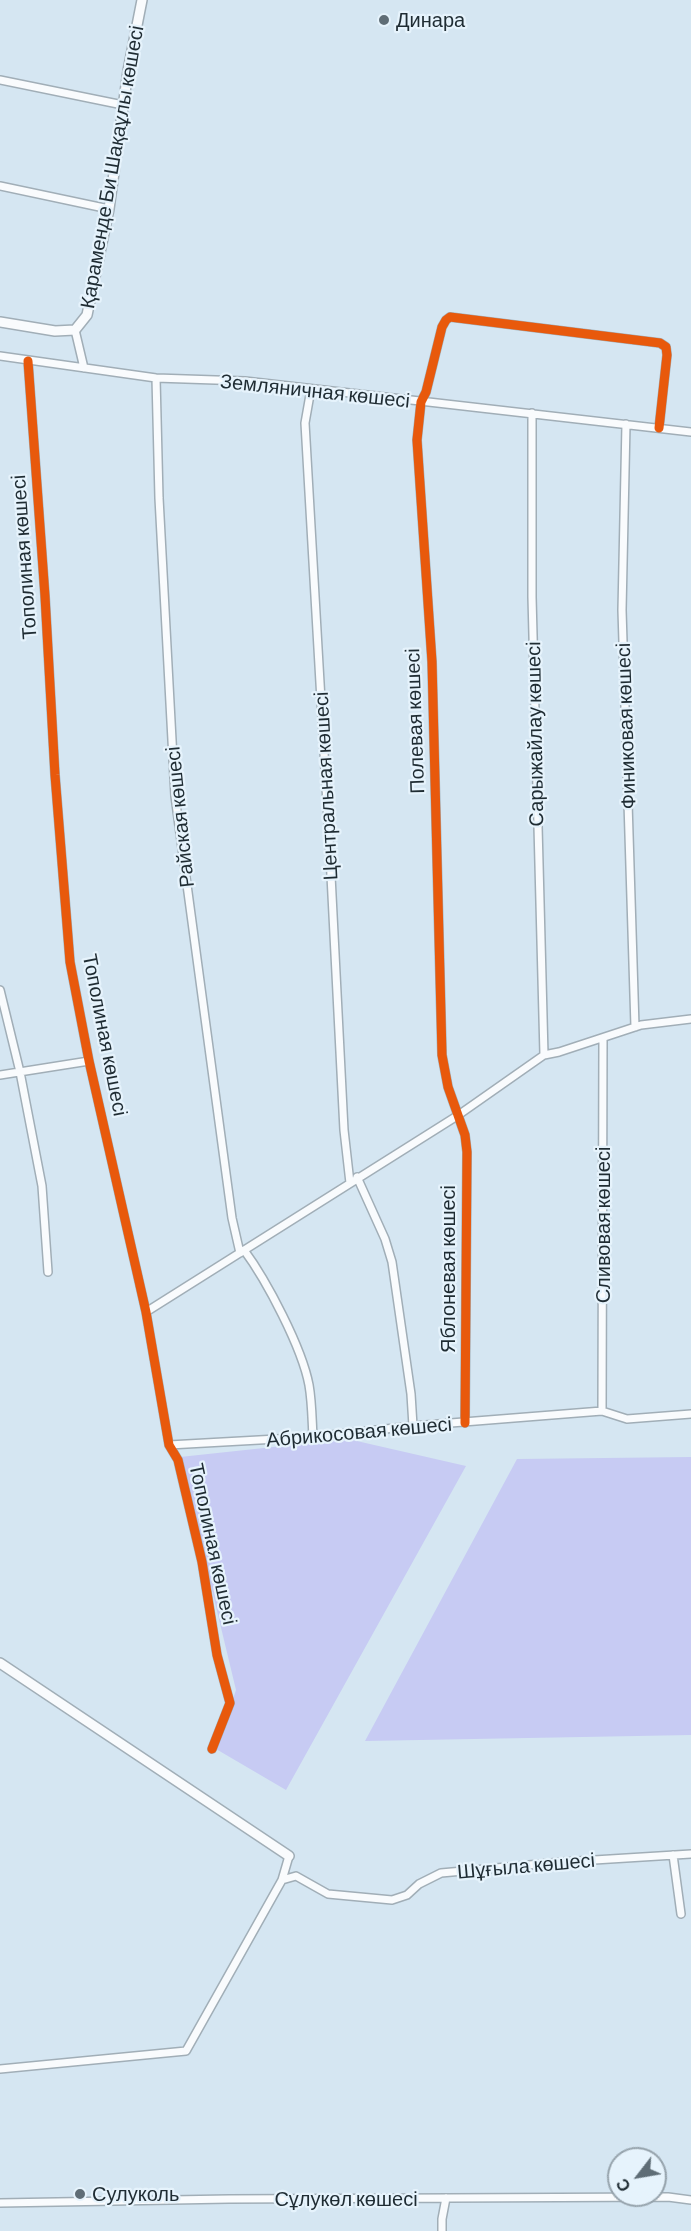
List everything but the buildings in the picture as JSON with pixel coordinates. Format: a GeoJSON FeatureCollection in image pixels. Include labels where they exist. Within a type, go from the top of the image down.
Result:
{"type":"FeatureCollection","features":[{"type":"Feature","properties":{"kind":"street","name":"Қараменде Би Шақаұлы көшесі"},"geometry":{"type":"LineString","coordinates":[[75,330],[87,315],[109,209],[123,105],[142,0]]}},
{"type":"Feature","properties":{"kind":"street"},"geometry":{"type":"LineString","coordinates":[[0,80],[123,105]]}},
{"type":"Feature","properties":{"kind":"street"},"geometry":{"type":"LineString","coordinates":[[0,186],[109,209]]}},
{"type":"Feature","properties":{"kind":"street","name":"Полевая көшесі"},"geometry":{"type":"LineString","coordinates":[[457,1116],[448,1087],[442,1055],[432,662],[417,440],[421,402],[426,392],[442,327],[450,317],[660,343],[666,347],[667,355],[659,428]]}},
{"type":"Feature","properties":{"kind":"street"},"geometry":{"type":"LineString","coordinates":[[0,322],[55,331],[75,330],[84,368]]}},
{"type":"Feature","properties":{"kind":"street","name":"Земляничная көшесі"},"geometry":{"type":"LineString","coordinates":[[0,356],[156,378],[244,381],[691,432]]}},
{"type":"Feature","properties":{"kind":"street","name":"Тополиная көшесі"},"geometry":{"type":"LineString","coordinates":[[28,361],[55,775],[70,962],[89,1061],[146,1312],[169,1445],[178,1460],[201,1562],[217,1655],[230,1703],[212,1749]]}},
{"type":"Feature","properties":{"kind":"street","name":"Райская көшесі"},"geometry":{"type":"LineString","coordinates":[[156,378],[159,498],[175,796],[232,1218],[242,1251]]}},
{"type":"Feature","properties":{"kind":"street","name":"Центральная көшесі"},"geometry":{"type":"LineString","coordinates":[[311,390],[305,423],[344,1130],[350,1183]]}},
{"type":"Feature","properties":{"kind":"street","name":"Сарыжайлау көшесі"},"geometry":{"type":"LineString","coordinates":[[532,413],[532,597],[544,1055]]}},
{"type":"Feature","properties":{"kind":"street","name":"Финиковая көшесі"},"geometry":{"type":"LineString","coordinates":[[626,424],[622,610],[635,1027]]}},
{"type":"Feature","properties":{"kind":"street"},"geometry":{"type":"LineString","coordinates":[[0,990],[20,1072],[42,1186],[48,1272]]}},
{"type":"Feature","properties":{"kind":"street"},"geometry":{"type":"LineString","coordinates":[[146,1312],[457,1116],[544,1055],[635,1027],[691,1019]]}},
{"type":"Feature","properties":{"kind":"street","name":"Сливовая көшесі"},"geometry":{"type":"LineString","coordinates":[[602,1411],[603,1038]]}},
{"type":"Feature","properties":{"kind":"street"},"geometry":{"type":"LineString","coordinates":[[0,1075],[89,1061]]}},
{"type":"Feature","properties":{"kind":"street","name":"Яблоневая көшесі"},"geometry":{"type":"LineString","coordinates":[[457,1116],[465,1135],[467,1152],[465,1423]]}},
{"type":"Feature","properties":{"kind":"street"},"geometry":{"type":"LineString","coordinates":[[357,1177],[385,1239],[392,1262],[411,1394],[413,1426]]}},
{"type":"Feature","properties":{"kind":"street"},"geometry":{"type":"LineString","coordinates":[[242,1251],[261,1276],[305,1367],[310,1387],[313,1437]]}},
{"type":"Feature","properties":{"kind":"street","name":"Абрикосовая көшесі"},"geometry":{"type":"LineString","coordinates":[[169,1445],[313,1437],[413,1426],[602,1411],[627,1419],[691,1414]]}},
{"type":"Feature","properties":{"kind":"street"},"geometry":{"type":"LineString","coordinates":[[0,1663],[289,1856],[282,1880],[186,2051],[0,2069]]}},
{"type":"Feature","properties":{"kind":"street","name":"Шұғыла көшесі"},"geometry":{"type":"LineString","coordinates":[[282,1880],[296,1876],[328,1894],[392,1900],[407,1895],[419,1884],[441,1873],[691,1854]]}},
{"type":"Feature","properties":{"kind":"street"},"geometry":{"type":"LineString","coordinates":[[674,1855],[681,1914]]}},
{"type":"Feature","properties":{"kind":"street","name":"Сұлукөл көшесі"},"geometry":{"type":"LineString","coordinates":[[0,2204],[229,2199],[630,2196],[691,2200]]}},
{"type":"Feature","properties":{"kind":"street"},"geometry":{"type":"LineString","coordinates":[[442,2231],[446,2198]]}},
{"type":"Feature","properties":{"kind":"shaded area"},"geometry":{"type":"Polygon","coordinates":[[[348,1439],[466,1466],[286,1790],[216,1749],[236,1690],[180,1457],[348,1439]]]}},
{"type":"Feature","properties":{"kind":"shaded area"},"geometry":{"type":"Polygon","coordinates":[[[691,1457],[691,1735],[365,1741],[517,1459],[691,1457]]]}},
{"type":"Feature","properties":{"kind":"cycle path"},"geometry":{"type":"LineString","coordinates":[[465,1423],[467,1152],[465,1135],[448,1087],[442,1055],[432,662],[417,440],[421,402],[426,392],[442,327],[450,317],[660,343],[666,347],[667,355],[659,428]]}},
{"type":"Feature","properties":{"kind":"cycle path"},"geometry":{"type":"LineString","coordinates":[[28,361],[55,775],[70,962],[89,1061],[146,1312],[169,1445],[178,1460],[202,1562],[217,1655],[230,1703],[212,1749]]}},
{"type":"Feature","properties":{"kind":"place","name":"Динара"},"geometry":{"type":"Point","coordinates":[384,20]}},
{"type":"Feature","properties":{"kind":"place","name":"Сулуколь"},"geometry":{"type":"Point","coordinates":[80,2194]}}]}
